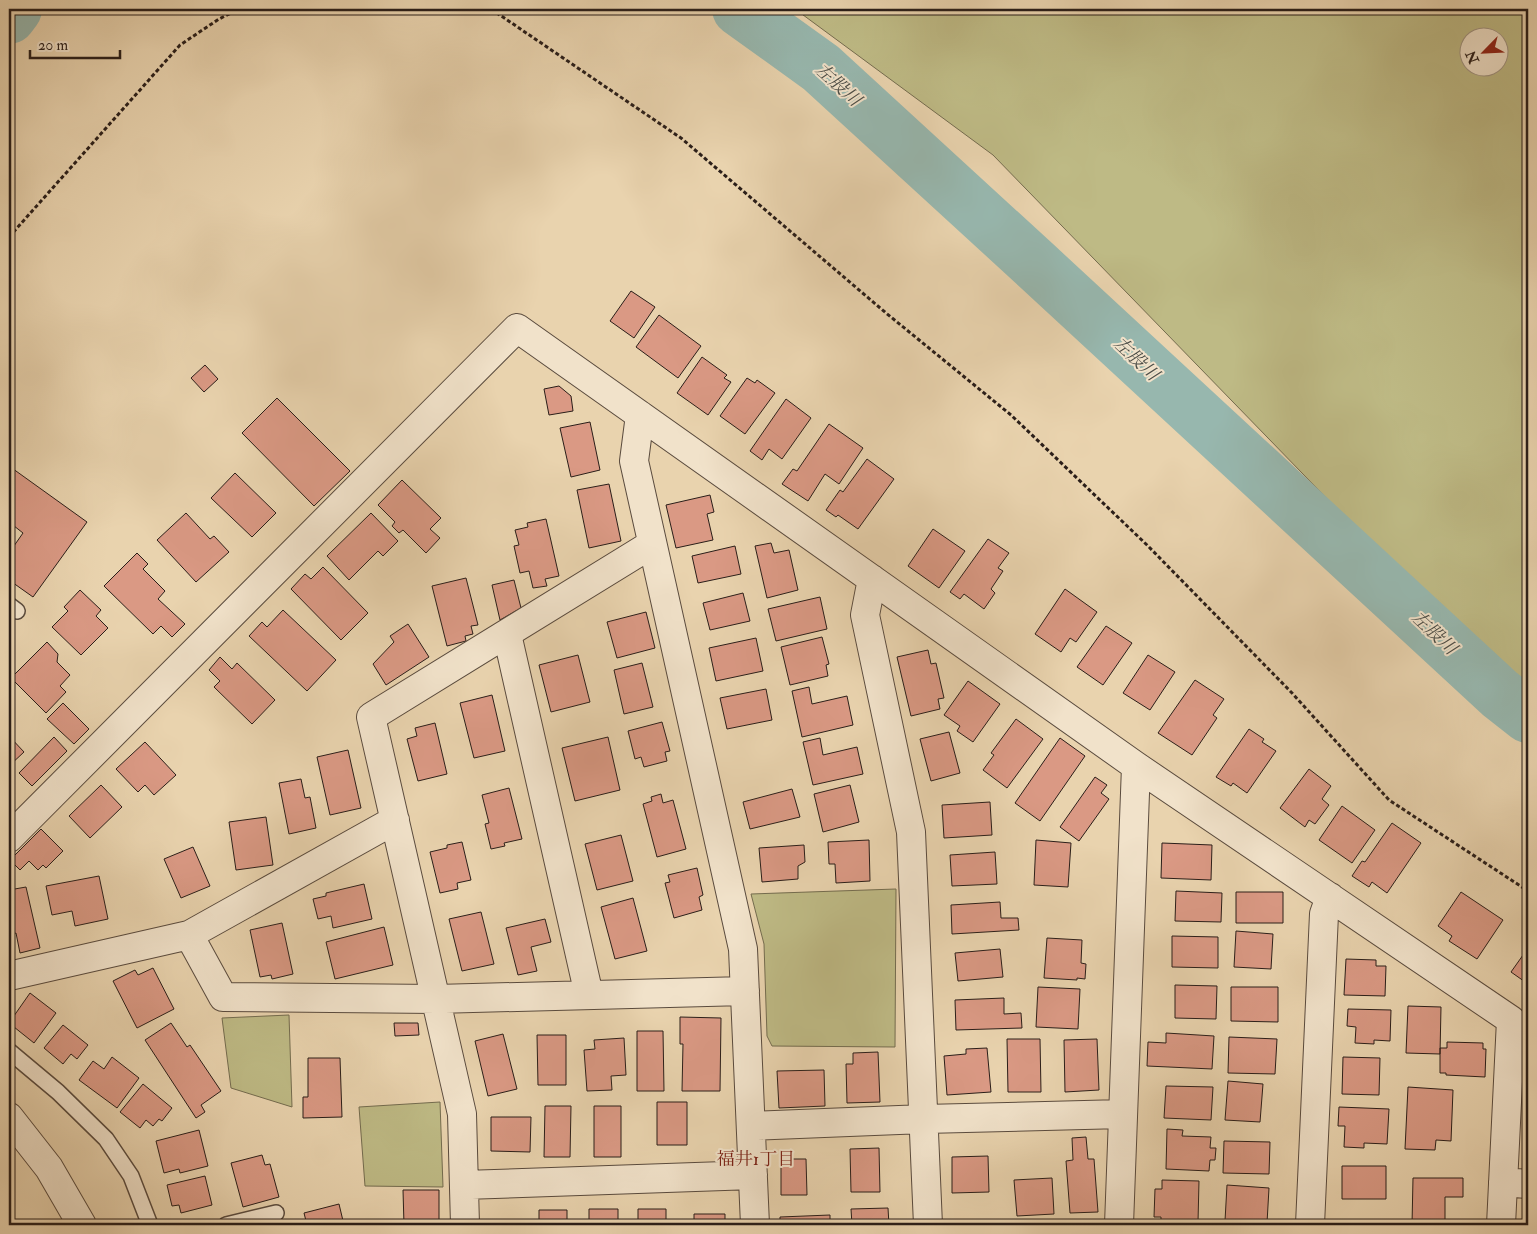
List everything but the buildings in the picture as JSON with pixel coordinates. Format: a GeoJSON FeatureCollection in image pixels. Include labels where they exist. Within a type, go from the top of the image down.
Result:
{"type":"FeatureCollection","features":[{"type":"Feature","properties":{"kind":"street"},"geometry":{"type":"LineString","coordinates":[[9,838],[517,328],[1136,766],[1511,1020],[1516,1183],[1501,1225]]}},
{"type":"Feature","properties":{"kind":"street"},"geometry":{"type":"LineString","coordinates":[[640,415],[634,461],[743,949],[755,1225]]}},
{"type":"Feature","properties":{"kind":"street"},"geometry":{"type":"LineString","coordinates":[[465,1225],[462,1114],[372,717],[652,544]]}},
{"type":"Feature","properties":{"kind":"street"},"geometry":{"type":"LineString","coordinates":[[872,580],[865,615],[911,832],[928,1225]]}},
{"type":"Feature","properties":{"kind":"street"},"geometry":{"type":"LineString","coordinates":[[507,634],[589,995]]}},
{"type":"Feature","properties":{"kind":"street"},"geometry":{"type":"LineString","coordinates":[[1119,1225],[1136,766]]}},
{"type":"Feature","properties":{"kind":"street"},"geometry":{"type":"LineString","coordinates":[[9,976],[189,935],[395,820]]}},
{"type":"Feature","properties":{"kind":"street"},"geometry":{"type":"LineString","coordinates":[[1310,1225],[1324,914],[1330,897]]}},
{"type":"Feature","properties":{"kind":"street"},"geometry":{"type":"LineString","coordinates":[[189,935],[223,997],[436,999],[746,991]]}},
{"type":"Feature","properties":{"kind":"street"},"geometry":{"type":"LineString","coordinates":[[751,1126],[1123,1114]]}},
{"type":"Feature","properties":{"kind":"street"},"geometry":{"type":"LineString","coordinates":[[9,1117],[49,1168],[82,1225]]}},
{"type":"Feature","properties":{"kind":"street"},"geometry":{"type":"LineString","coordinates":[[464,1185],[753,1175]]}},
{"type":"Feature","properties":{"kind":"lane"},"geometry":{"type":"LineString","coordinates":[[9,1051],[58,1092],[106,1139],[131,1176],[150,1225]]}},
{"type":"Feature","properties":{"kind":"lane"},"geometry":{"type":"LineString","coordinates":[[226,1225],[276,1213]]}},
{"type":"Feature","properties":{"kind":"path"},"geometry":{"type":"LineString","coordinates":[[9,237],[180,45],[239,9]]}},
{"type":"Feature","properties":{"kind":"path"},"geometry":{"type":"LineString","coordinates":[[491,9],[681,138],[878,306],[1011,415],[1147,545],[1292,692],[1389,800],[1528,891]]}},
{"type":"Feature","properties":{"kind":"shaded area"},"geometry":{"type":"Polygon","coordinates":[[[9,9],[38,9],[9,41],[9,9]]]}},
{"type":"Feature","properties":{"kind":"shaded area"},"geometry":{"type":"Polygon","coordinates":[[[795,9],[1528,9],[1528,685],[1439,614],[993,155],[795,9]]]}},
{"type":"Feature","properties":{"kind":"shaded area"},"geometry":{"type":"Polygon","coordinates":[[[896,889],[895,1047],[772,1046],[767,1036],[764,944],[751,894],[896,889]]]}},
{"type":"Feature","properties":{"kind":"shaded area"},"geometry":{"type":"Polygon","coordinates":[[[289,1015],[292,1107],[231,1088],[222,1018],[289,1015]]]}},
{"type":"Feature","properties":{"kind":"shaded area"},"geometry":{"type":"Polygon","coordinates":[[[440,1102],[443,1187],[365,1186],[359,1107],[440,1102]]]}},
{"type":"Feature","properties":{"kind":"waterway","name":"左股川"},"geometry":{"type":"LineString","coordinates":[[9,17],[15,9]]}},
{"type":"Feature","properties":{"kind":"waterway","name":"左股川"},"geometry":{"type":"LineString","coordinates":[[739,9],[821,68],[1500,694],[1528,716]]}},
{"type":"Feature","properties":{"kind":"district","name":"福井1丁目"},"geometry":{"type":"Point","coordinates":[756,1159]}}]}
